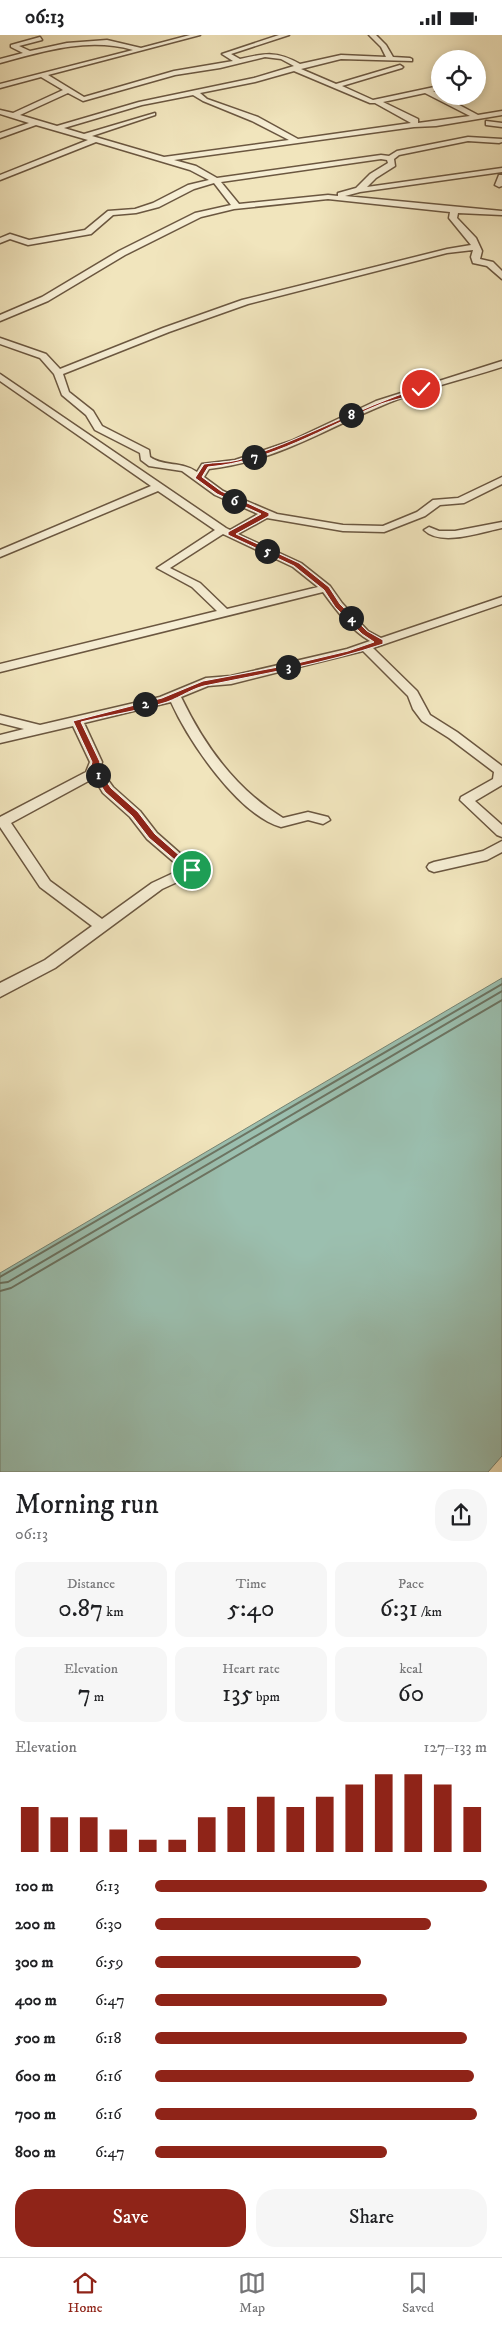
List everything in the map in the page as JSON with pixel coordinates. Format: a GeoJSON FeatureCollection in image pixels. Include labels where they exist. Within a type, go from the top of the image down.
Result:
{"type":"FeatureCollection","features":[{"type":"Feature","properties":{"kind":"street"},"geometry":{"type":"LineString","coordinates":[[0,86],[41,74],[144,51],[197,35]]}},
{"type":"Feature","properties":{"kind":"street"},"geometry":{"type":"LineString","coordinates":[[240,61],[225,54],[286,35]]}},
{"type":"Feature","properties":{"kind":"street"},"geometry":{"type":"LineString","coordinates":[[372,35],[384,46],[391,60]]}},
{"type":"Feature","properties":{"kind":"street"},"geometry":{"type":"LineString","coordinates":[[30,53],[13,45],[40,39]]}},
{"type":"Feature","properties":{"kind":"street"},"geometry":{"type":"LineString","coordinates":[[2,60],[30,53],[105,42],[144,51]]}},
{"type":"Feature","properties":{"kind":"street"},"geometry":{"type":"LineString","coordinates":[[41,74],[83,99],[174,73],[273,54],[334,86],[372,102],[431,89]]}},
{"type":"Feature","properties":{"kind":"street"},"geometry":{"type":"LineString","coordinates":[[58,128],[141,103],[255,80],[297,67],[341,57],[410,60]]}},
{"type":"Feature","properties":{"kind":"street"},"geometry":{"type":"LineString","coordinates":[[334,86],[400,67]]}},
{"type":"Feature","properties":{"kind":"street"},"geometry":{"type":"LineString","coordinates":[[13,116],[68,90]]}},
{"type":"Feature","properties":{"kind":"street"},"geometry":{"type":"LineString","coordinates":[[425,90],[475,116]]}},
{"type":"Feature","properties":{"kind":"street"},"geometry":{"type":"LineString","coordinates":[[195,93],[205,100],[255,119],[297,141]]}},
{"type":"Feature","properties":{"kind":"street"},"geometry":{"type":"LineString","coordinates":[[378,102],[416,121],[414,125]]}},
{"type":"Feature","properties":{"kind":"street"},"geometry":{"type":"LineString","coordinates":[[0,112],[193,168],[216,180],[236,206]]}},
{"type":"Feature","properties":{"kind":"street"},"geometry":{"type":"LineString","coordinates":[[165,159],[414,125],[437,125],[475,116],[502,113]]}},
{"type":"Feature","properties":{"kind":"street"},"geometry":{"type":"LineString","coordinates":[[86,136],[153,114]]}},
{"type":"Feature","properties":{"kind":"street"},"geometry":{"type":"LineString","coordinates":[[0,136],[34,123]]}},
{"type":"Feature","properties":{"kind":"street"},"geometry":{"type":"LineString","coordinates":[[489,123],[502,125]]}},
{"type":"Feature","properties":{"kind":"street"},"geometry":{"type":"LineString","coordinates":[[0,178],[97,139]]}},
{"type":"Feature","properties":{"kind":"street"},"geometry":{"type":"LineString","coordinates":[[0,233],[28,243],[88,232],[112,213],[136,211],[156,205],[191,187],[216,180],[322,164],[381,157],[390,158],[399,152],[468,139],[501,142]]}},
{"type":"Feature","properties":{"kind":"street"},"geometry":{"type":"LineString","coordinates":[[359,190],[373,175],[392,164],[390,158]]}},
{"type":"Feature","properties":{"kind":"street"},"geometry":{"type":"LineString","coordinates":[[0,318],[45,299],[122,253],[198,215],[236,206],[328,197],[359,190],[502,170]]}},
{"type":"Feature","properties":{"kind":"street"},"geometry":{"type":"LineString","coordinates":[[328,197],[454,211],[502,210]]}},
{"type":"Feature","properties":{"kind":"street"},"geometry":{"type":"LineString","coordinates":[[454,211],[453,218],[473,240],[478,251],[475,257],[476,261],[490,264],[502,276]]}},
{"type":"Feature","properties":{"kind":"street"},"geometry":{"type":"LineString","coordinates":[[0,241],[10,236]]}},
{"type":"Feature","properties":{"kind":"street"},"geometry":{"type":"LineString","coordinates":[[58,373],[149,338],[166,329],[245,301],[447,251],[476,247]]}},
{"type":"Feature","properties":{"kind":"street"},"geometry":{"type":"LineString","coordinates":[[0,341],[40,354],[58,373],[62,388],[90,413],[98,428],[145,452],[145,458],[153,464],[185,468],[219,493],[266,514],[289,521],[327,527],[384,529],[421,514],[436,502],[460,501],[502,480]]}},
{"type":"Feature","properties":{"kind":"street"},"geometry":{"type":"LineString","coordinates":[[198,478],[206,465],[236,463],[294,443],[379,403],[502,364]]}},
{"type":"Feature","properties":{"kind":"street"},"geometry":{"type":"LineString","coordinates":[[0,377],[226,532],[297,565],[326,588],[338,605],[364,633],[380,642]]}},
{"type":"Feature","properties":{"kind":"street"},"geometry":{"type":"LineString","coordinates":[[0,554],[158,487]]}},
{"type":"Feature","properties":{"kind":"street"},"geometry":{"type":"LineString","coordinates":[[225,613],[196,585],[162,568],[226,532],[266,514]]}},
{"type":"Feature","properties":{"kind":"street"},"geometry":{"type":"LineString","coordinates":[[429,530],[434,534],[452,534],[502,525]]}},
{"type":"Feature","properties":{"kind":"street"},"geometry":{"type":"LineString","coordinates":[[0,668],[326,588]]}},
{"type":"Feature","properties":{"kind":"street"},"geometry":{"type":"LineString","coordinates":[[0,739],[174,696],[206,683],[231,680],[289,667],[364,647],[502,600]]}},
{"type":"Feature","properties":{"kind":"street"},"geometry":{"type":"LineString","coordinates":[[364,647],[413,694],[419,709],[426,718],[453,735],[500,771],[499,781],[466,800],[502,832]]}},
{"type":"Feature","properties":{"kind":"street"},"geometry":{"type":"LineString","coordinates":[[174,696],[196,739],[219,769],[267,816],[281,823],[308,816],[323,820]]}},
{"type":"Feature","properties":{"kind":"street"},"geometry":{"type":"LineString","coordinates":[[0,719],[41,729]]}},
{"type":"Feature","properties":{"kind":"street"},"geometry":{"type":"LineString","coordinates":[[77,721],[96,762],[92,774],[70,788],[2,823],[45,884],[102,926]]}},
{"type":"Feature","properties":{"kind":"street"},"geometry":{"type":"LineString","coordinates":[[0,991],[11,983],[50,964],[157,886],[192,870],[152,836],[135,814],[108,790],[94,769]]}},
{"type":"Feature","properties":{"kind":"street"},"geometry":{"type":"LineString","coordinates":[[434,867],[487,855],[502,846]]}},
{"type":"Feature","properties":{"kind":"water"},"geometry":{"type":"Polygon","coordinates":[[[502,978],[502,1456],[488,1472],[0,1472],[0,1273],[502,978]]]}},
{"type":"Feature","properties":{"kind":"route"},"geometry":{"type":"LineString","coordinates":[[192,870],[179,861],[152,836],[135,814],[108,790],[94,769],[96,762],[77,721],[164,700],[206,683],[231,680],[289,667],[350,652],[380,642],[364,633],[338,605],[326,588],[297,565],[230,534],[266,514],[236,502],[198,478],[206,465],[236,463],[294,443],[379,403],[421,389]]}}]}
